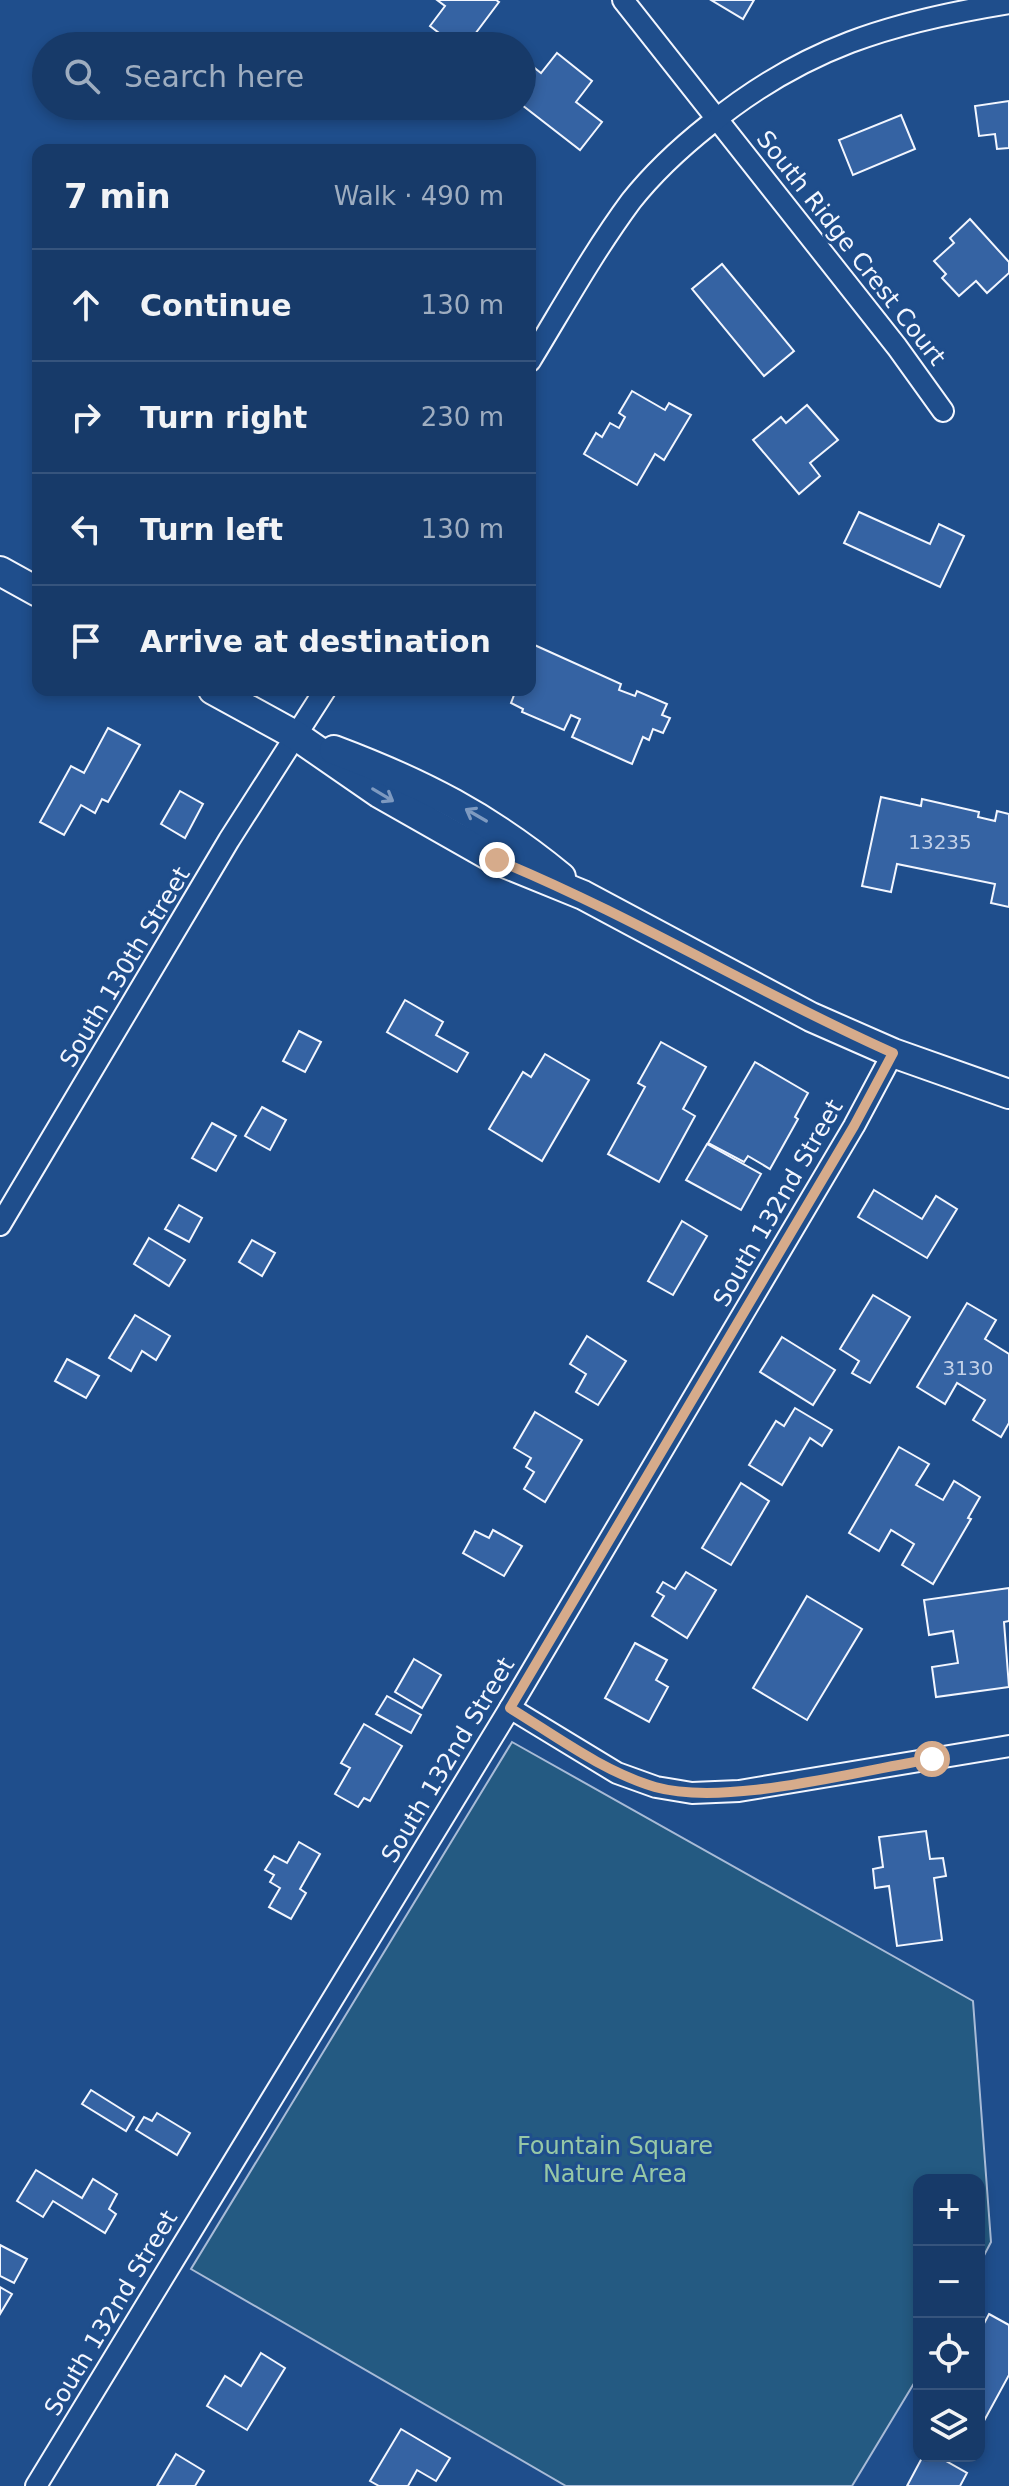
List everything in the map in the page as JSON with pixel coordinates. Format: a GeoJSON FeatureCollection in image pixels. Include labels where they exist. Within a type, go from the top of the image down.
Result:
{"type":"FeatureCollection","features":[{"type":"Feature","properties":{"kind":"main road"},"geometry":{"type":"LineString","coordinates":[[0,571],[32,589]]}},
{"type":"Feature","properties":{"kind":"main road"},"geometry":{"type":"LineString","coordinates":[[224,696],[295,735],[394,772],[452,802],[509,835],[583,895],[811,1017],[893,1053],[1009,1094]]}},
{"type":"Feature","properties":{"kind":"street","name":"South Ridge Crest Court"},"geometry":{"type":"LineString","coordinates":[[623,0],[897,347],[943,411]]}},
{"type":"Feature","properties":{"kind":"street"},"geometry":{"type":"LineString","coordinates":[[536,352],[632,201],[675,152],[717,118],[774,76],[841,44],[905,22],[1009,3]]}},
{"type":"Feature","properties":{"kind":"street","name":"South 130th Street"},"geometry":{"type":"LineString","coordinates":[[0,1225],[321,696]]}},
{"type":"Feature","properties":{"kind":"street","name":"South 132nd Street"},"geometry":{"type":"LineString","coordinates":[[36,2486],[510,1708],[854,1126],[893,1053]]}},
{"type":"Feature","properties":{"kind":"street"},"geometry":{"type":"LineString","coordinates":[[510,1708],[617,1773],[656,1787],[692,1793],[739,1791],[1009,1746]]}},
{"type":"Feature","properties":{"kind":"green space","name":"Fountain Square Nature Area"},"geometry":{"type":"Polygon","coordinates":[[[512,1742],[973,2001],[991,2242],[985,2254],[985,2174],[913,2174],[913,2385],[852,2486],[566,2486],[191,2269],[512,1742]]]}},
{"type":"Feature","properties":{"kind":"building"},"geometry":{"type":"Polygon","coordinates":[[[437,0],[499,2],[476,32],[438,32],[430,26],[445,6],[437,0]]]}},
{"type":"Feature","properties":{"kind":"building"},"geometry":{"type":"Polygon","coordinates":[[[711,0],[754,0],[743,19],[711,0]]]}},
{"type":"Feature","properties":{"kind":"building"},"geometry":{"type":"Polygon","coordinates":[[[557,53],[592,81],[576,102],[602,122],[580,150],[536,116],[536,69],[541,73],[557,53]]]}},
{"type":"Feature","properties":{"kind":"building"},"geometry":{"type":"Polygon","coordinates":[[[1009,101],[1009,148],[997,149],[995,134],[979,136],[975,106],[1009,101]]]}},
{"type":"Feature","properties":{"kind":"building"},"geometry":{"type":"Polygon","coordinates":[[[901,115],[915,149],[853,175],[839,140],[901,115]]]}},
{"type":"Feature","properties":{"kind":"building"},"geometry":{"type":"Polygon","coordinates":[[[970,219],[1009,262],[1009,273],[987,293],[976,281],[959,296],[942,278],[946,274],[934,261],[954,243],[950,238],[970,219]]]}},
{"type":"Feature","properties":{"kind":"building"},"geometry":{"type":"Polygon","coordinates":[[[722,264],[794,351],[764,376],[692,289],[722,264]]]}},
{"type":"Feature","properties":{"kind":"building"},"geometry":{"type":"Polygon","coordinates":[[[632,391],[665,410],[669,403],[691,415],[664,460],[655,454],[637,485],[584,454],[596,433],[602,437],[610,423],[619,428],[625,417],[619,413],[632,391]]]}},
{"type":"Feature","properties":{"kind":"building"},"geometry":{"type":"Polygon","coordinates":[[[807,405],[838,440],[810,463],[820,476],[799,494],[753,440],[781,417],[786,423],[807,405]]]}},
{"type":"Feature","properties":{"kind":"building"},"geometry":{"type":"Polygon","coordinates":[[[859,512],[930,544],[939,524],[964,536],[940,587],[844,543],[859,512]]]}},
{"type":"Feature","properties":{"kind":"building"},"geometry":{"type":"Polygon","coordinates":[[[536,646],[621,684],[619,690],[635,696],[637,691],[667,704],[662,715],[670,718],[663,733],[653,729],[649,740],[643,737],[632,764],[572,737],[580,719],[571,715],[564,730],[522,712],[523,709],[511,703],[514,696],[536,696],[536,646]]]}},
{"type":"Feature","properties":{"kind":"building"},"geometry":{"type":"Polygon","coordinates":[[[108,728],[140,745],[108,802],[102,799],[95,813],[81,805],[64,835],[40,822],[71,766],[84,773],[108,728]]]}},
{"type":"Feature","properties":{"kind":"building"},"geometry":{"type":"Polygon","coordinates":[[[180,791],[203,804],[185,838],[161,824],[180,791]]]}},
{"type":"Feature","properties":{"kind":"building"},"geometry":{"type":"Polygon","coordinates":[[[881,797],[921,806],[922,799],[979,812],[978,817],[995,821],[997,811],[1009,814],[1009,907],[991,903],[995,884],[897,864],[891,892],[862,886],[881,797]]]}},
{"type":"Feature","properties":{"kind":"building"},"geometry":{"type":"Polygon","coordinates":[[[405,1000],[443,1022],[436,1035],[468,1053],[457,1072],[387,1032],[405,1000]]]}},
{"type":"Feature","properties":{"kind":"building"},"geometry":{"type":"Polygon","coordinates":[[[299,1031],[321,1042],[305,1072],[283,1061],[299,1031]]]}},
{"type":"Feature","properties":{"kind":"building"},"geometry":{"type":"Polygon","coordinates":[[[661,1042],[706,1067],[683,1109],[695,1116],[659,1182],[608,1154],[645,1087],[638,1083],[661,1042]]]}},
{"type":"Feature","properties":{"kind":"building"},"geometry":{"type":"Polygon","coordinates":[[[545,1054],[589,1080],[542,1161],[489,1129],[523,1072],[531,1077],[545,1054]]]}},
{"type":"Feature","properties":{"kind":"building"},"geometry":{"type":"Polygon","coordinates":[[[755,1062],[808,1093],[795,1117],[798,1119],[770,1169],[748,1156],[744,1162],[708,1143],[755,1062]]]}},
{"type":"Feature","properties":{"kind":"building"},"geometry":{"type":"Polygon","coordinates":[[[262,1107],[286,1120],[270,1150],[245,1136],[262,1107]]]}},
{"type":"Feature","properties":{"kind":"building"},"geometry":{"type":"Polygon","coordinates":[[[212,1123],[236,1136],[216,1171],[192,1158],[212,1123]]]}},
{"type":"Feature","properties":{"kind":"building"},"geometry":{"type":"Polygon","coordinates":[[[707,1144],[761,1174],[741,1210],[686,1180],[707,1144]]]}},
{"type":"Feature","properties":{"kind":"building"},"geometry":{"type":"Polygon","coordinates":[[[874,1190],[922,1219],[936,1196],[957,1209],[927,1258],[858,1217],[874,1190]]]}},
{"type":"Feature","properties":{"kind":"building"},"geometry":{"type":"Polygon","coordinates":[[[179,1205],[202,1218],[189,1242],[165,1229],[179,1205]]]}},
{"type":"Feature","properties":{"kind":"building"},"geometry":{"type":"Polygon","coordinates":[[[682,1221],[707,1236],[673,1295],[648,1281],[682,1221]]]}},
{"type":"Feature","properties":{"kind":"building"},"geometry":{"type":"Polygon","coordinates":[[[149,1238],[185,1260],[169,1286],[134,1264],[149,1238]]]}},
{"type":"Feature","properties":{"kind":"building"},"geometry":{"type":"Polygon","coordinates":[[[252,1240],[275,1253],[262,1276],[239,1262],[252,1240]]]}},
{"type":"Feature","properties":{"kind":"building"},"geometry":{"type":"Polygon","coordinates":[[[873,1295],[910,1317],[870,1383],[852,1373],[859,1361],[840,1349],[873,1295]]]}},
{"type":"Feature","properties":{"kind":"building"},"geometry":{"type":"Polygon","coordinates":[[[967,1303],[996,1320],[985,1339],[1009,1354],[1009,1423],[1001,1437],[973,1420],[985,1400],[957,1383],[945,1404],[917,1387],[967,1303]]]}},
{"type":"Feature","properties":{"kind":"building"},"geometry":{"type":"Polygon","coordinates":[[[135,1315],[170,1336],[156,1360],[142,1351],[131,1371],[109,1358],[135,1315]]]}},
{"type":"Feature","properties":{"kind":"building"},"geometry":{"type":"Polygon","coordinates":[[[587,1336],[626,1361],[598,1405],[576,1392],[586,1374],[570,1364],[587,1336]]]}},
{"type":"Feature","properties":{"kind":"building"},"geometry":{"type":"Polygon","coordinates":[[[782,1337],[835,1370],[813,1405],[760,1372],[782,1337]]]}},
{"type":"Feature","properties":{"kind":"building"},"geometry":{"type":"Polygon","coordinates":[[[67,1359],[99,1376],[86,1398],[55,1381],[67,1359]]]}},
{"type":"Feature","properties":{"kind":"building"},"geometry":{"type":"Polygon","coordinates":[[[795,1408],[832,1430],[822,1446],[810,1438],[782,1485],[749,1465],[776,1421],[784,1426],[795,1408]]]}},
{"type":"Feature","properties":{"kind":"building"},"geometry":{"type":"Polygon","coordinates":[[[535,1412],[582,1440],[545,1502],[524,1489],[534,1472],[526,1467],[531,1458],[514,1448],[535,1412]]]}},
{"type":"Feature","properties":{"kind":"building"},"geometry":{"type":"Polygon","coordinates":[[[899,1447],[929,1464],[916,1485],[943,1500],[954,1481],[980,1497],[968,1518],[971,1519],[933,1584],[902,1565],[914,1544],[891,1530],[879,1551],[849,1533],[899,1447]]]}},
{"type":"Feature","properties":{"kind":"building"},"geometry":{"type":"Polygon","coordinates":[[[741,1483],[769,1501],[731,1565],[702,1548],[741,1483]]]}},
{"type":"Feature","properties":{"kind":"building"},"geometry":{"type":"Polygon","coordinates":[[[493,1530],[522,1546],[504,1576],[463,1553],[475,1531],[489,1538],[493,1530]]]}},
{"type":"Feature","properties":{"kind":"building"},"geometry":{"type":"Polygon","coordinates":[[[686,1572],[716,1590],[687,1638],[652,1616],[664,1596],[657,1592],[663,1582],[675,1589],[686,1572]]]}},
{"type":"Feature","properties":{"kind":"building"},"geometry":{"type":"Polygon","coordinates":[[[1009,1588],[1009,1621],[1004,1622],[1009,1687],[936,1697],[932,1667],[958,1663],[953,1631],[929,1635],[924,1600],[1009,1588]]]}},
{"type":"Feature","properties":{"kind":"building"},"geometry":{"type":"Polygon","coordinates":[[[807,1596],[862,1629],[807,1720],[753,1688],[807,1596]]]}},
{"type":"Feature","properties":{"kind":"building"},"geometry":{"type":"Polygon","coordinates":[[[635,1643],[667,1660],[656,1680],[668,1687],[649,1722],[605,1698],[635,1643]]]}},
{"type":"Feature","properties":{"kind":"building"},"geometry":{"type":"Polygon","coordinates":[[[414,1659],[441,1675],[422,1708],[395,1692],[414,1659]]]}},
{"type":"Feature","properties":{"kind":"building"},"geometry":{"type":"Polygon","coordinates":[[[387,1696],[421,1715],[411,1733],[376,1714],[387,1696]]]}},
{"type":"Feature","properties":{"kind":"building"},"geometry":{"type":"Polygon","coordinates":[[[364,1724],[402,1746],[370,1801],[364,1798],[358,1807],[335,1794],[350,1768],[341,1763],[364,1724]]]}},
{"type":"Feature","properties":{"kind":"building"},"geometry":{"type":"Polygon","coordinates":[[[926,1831],[930,1859],[943,1858],[946,1876],[934,1878],[942,1940],[897,1946],[889,1886],[875,1888],[873,1869],[883,1867],[879,1837],[926,1831]]]}},
{"type":"Feature","properties":{"kind":"building"},"geometry":{"type":"Polygon","coordinates":[[[299,1842],[320,1854],[300,1889],[306,1893],[291,1919],[269,1907],[280,1888],[270,1882],[274,1875],[265,1870],[274,1856],[287,1863],[299,1842]]]}},
{"type":"Feature","properties":{"kind":"building"},"geometry":{"type":"Polygon","coordinates":[[[91,2090],[134,2117],[126,2131],[82,2104],[91,2090]]]}},
{"type":"Feature","properties":{"kind":"building"},"geometry":{"type":"Polygon","coordinates":[[[157,2113],[190,2133],[177,2155],[136,2130],[144,2117],[152,2121],[157,2113]]]}},
{"type":"Feature","properties":{"kind":"building"},"geometry":{"type":"Polygon","coordinates":[[[36,2170],[82,2198],[93,2179],[117,2194],[109,2209],[116,2214],[105,2233],[53,2201],[43,2217],[17,2201],[36,2170]]]}},
{"type":"Feature","properties":{"kind":"building"},"geometry":{"type":"Polygon","coordinates":[[[0,2245],[27,2259],[14,2283],[0,2276],[0,2245]]]}},
{"type":"Feature","properties":{"kind":"building"},"geometry":{"type":"Polygon","coordinates":[[[0,2287],[12,2294],[0,2314],[0,2287]]]}},
{"type":"Feature","properties":{"kind":"building"},"geometry":{"type":"Polygon","coordinates":[[[989,2314],[1009,2325],[1009,2375],[985,2419],[985,2390],[985,2322],[989,2314]]]}},
{"type":"Feature","properties":{"kind":"building"},"geometry":{"type":"Polygon","coordinates":[[[261,2353],[285,2368],[247,2430],[207,2406],[225,2376],[241,2386],[261,2353]]]}},
{"type":"Feature","properties":{"kind":"building"},"geometry":{"type":"Polygon","coordinates":[[[401,2429],[450,2458],[436,2481],[417,2470],[408,2486],[379,2486],[370,2481],[401,2429]]]}},
{"type":"Feature","properties":{"kind":"building"},"geometry":{"type":"Polygon","coordinates":[[[176,2454],[204,2471],[195,2486],[157,2486],[176,2454]]]}},
{"type":"Feature","properties":{"kind":"building"},"geometry":{"type":"Polygon","coordinates":[[[920,2462],[948,2462],[967,2473],[960,2486],[907,2486],[920,2462]]]}},
{"type":"Feature","properties":{"kind":"route"},"geometry":{"type":"LineString","coordinates":[[497,860],[583,895],[811,1017],[893,1053],[854,1126],[510,1708],[617,1773],[656,1787],[692,1793],[739,1791],[932,1759]]}}]}
